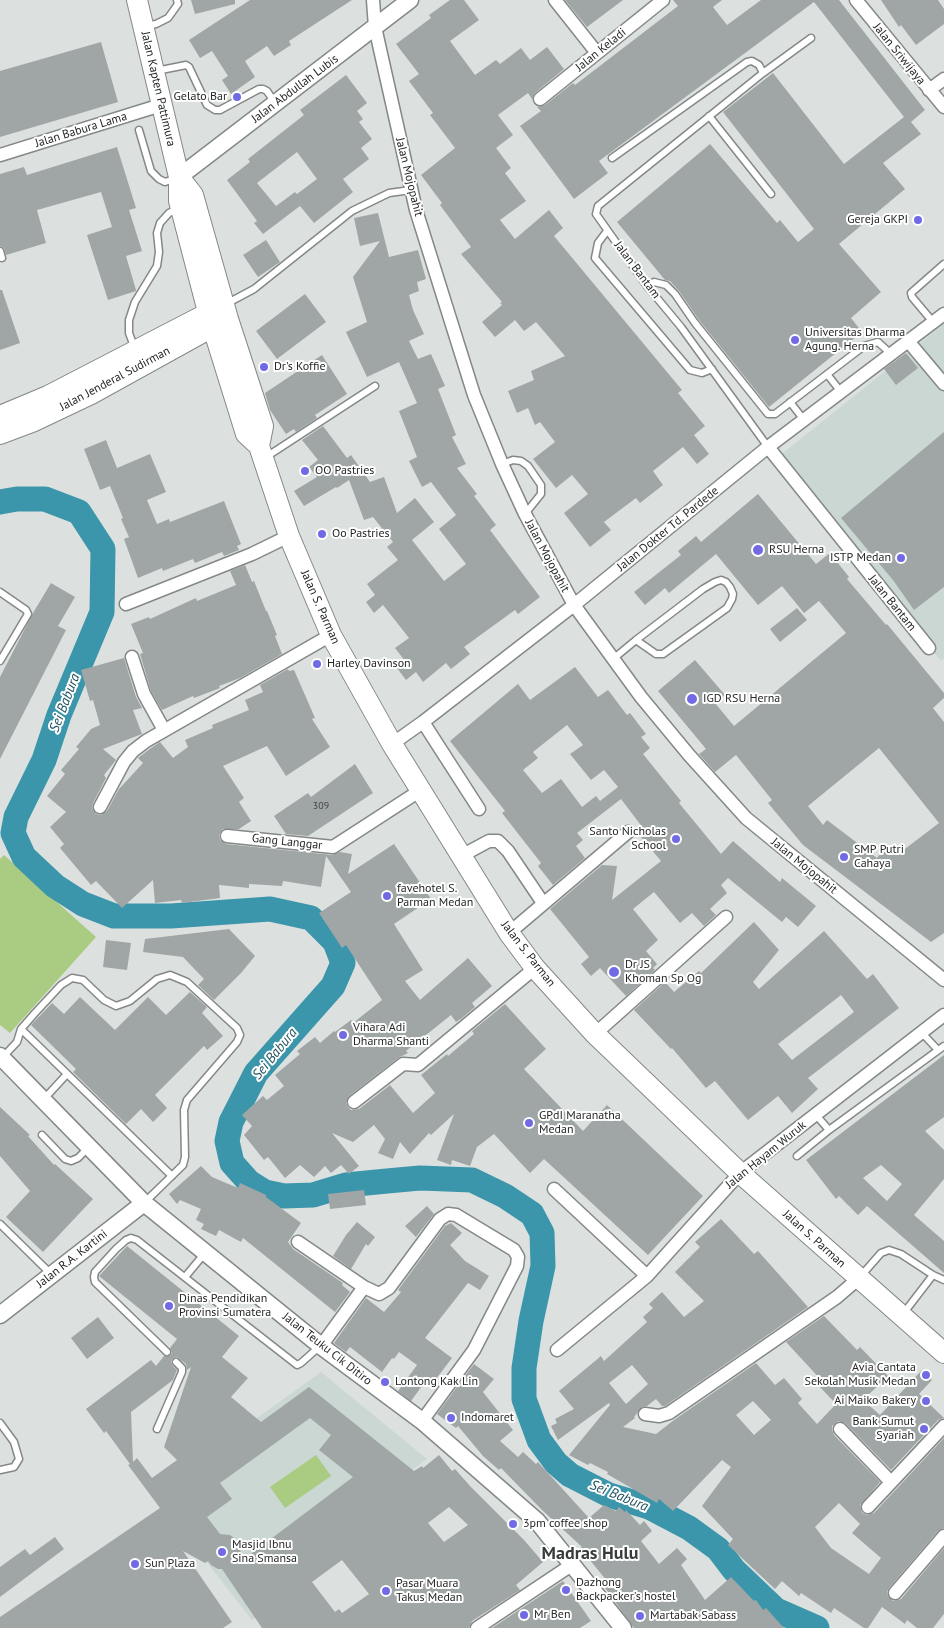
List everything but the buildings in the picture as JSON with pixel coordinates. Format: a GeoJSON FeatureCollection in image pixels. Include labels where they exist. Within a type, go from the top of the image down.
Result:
{"type":"FeatureCollection","features":[{"type":"Feature","properties":{"kind":"main road","name":"Jalan Kapten Pattimura"},"geometry":{"type":"LineString","coordinates":[[137,0],[179,177],[180,207],[201,284],[218,316]]}},
{"type":"Feature","properties":{"kind":"main road","name":"Jalan Kapten Pattimura"},"geometry":{"type":"LineString","coordinates":[[179,177],[194,196],[218,316]]}},
{"type":"Feature","properties":{"kind":"main road"},"geometry":{"type":"LineString","coordinates":[[169,332],[182,317],[201,284]]}},
{"type":"Feature","properties":{"kind":"main road","name":"Jalan Jenderal Sudirman"},"geometry":{"type":"LineString","coordinates":[[0,416],[48,396],[169,332],[218,316]]}},
{"type":"Feature","properties":{"kind":"main road","name":"Jalan Jenderal Sudirman"},"geometry":{"type":"LineString","coordinates":[[0,434],[73,403],[218,316]]}},
{"type":"Feature","properties":{"kind":"main road","name":"Jalan S. Parman"},"geometry":{"type":"LineString","coordinates":[[218,316],[246,434],[261,453],[289,536],[331,635],[392,744],[509,933],[535,968],[595,1034],[740,1173],[858,1279],[943,1351]]}},
{"type":"Feature","properties":{"kind":"street","name":"Jalan Mojopahit"},"geometry":{"type":"LineString","coordinates":[[373,0],[375,28],[416,210],[474,395],[525,514],[574,605],[642,697],[689,755],[746,818],[944,980]]}},
{"type":"Feature","properties":{"kind":"street","name":"Jalan Abdullah Lubis"},"geometry":{"type":"LineString","coordinates":[[179,177],[410,0]]}},
{"type":"Feature","properties":{"kind":"street"},"geometry":{"type":"LineString","coordinates":[[555,0],[597,53]]}},
{"type":"Feature","properties":{"kind":"street","name":"Jalan Keladi"},"geometry":{"type":"LineString","coordinates":[[540,99],[663,0]]}},
{"type":"Feature","properties":{"kind":"street","name":"Jalan Sriwijaya"},"geometry":{"type":"LineString","coordinates":[[856,0],[944,107]]}},
{"type":"Feature","properties":{"kind":"street"},"geometry":{"type":"LineString","coordinates":[[929,90],[944,78]]}},
{"type":"Feature","properties":{"kind":"street","name":"Jalan Babura Lama"},"geometry":{"type":"LineString","coordinates":[[0,155],[161,105]]}},
{"type":"Feature","properties":{"kind":"street","name":"Jalan Dokter Td. Pardede"},"geometry":{"type":"LineString","coordinates":[[392,744],[574,605],[768,448],[944,314]]}},
{"type":"Feature","properties":{"kind":"street"},"geometry":{"type":"LineString","coordinates":[[908,341],[944,384]]}},
{"type":"Feature","properties":{"kind":"street","name":"Jalan Bantam"},"geometry":{"type":"LineString","coordinates":[[768,448],[928,648]]}},
{"type":"Feature","properties":{"kind":"street"},"geometry":{"type":"LineString","coordinates":[[126,604],[252,554],[289,536]]}},
{"type":"Feature","properties":{"kind":"street"},"geometry":{"type":"LineString","coordinates":[[100,807],[124,762],[133,751],[146,741],[331,635]]}},
{"type":"Feature","properties":{"kind":"street"},"geometry":{"type":"LineString","coordinates":[[132,657],[144,694],[164,730]]}},
{"type":"Feature","properties":{"kind":"street"},"geometry":{"type":"LineString","coordinates":[[423,722],[479,809]]}},
{"type":"Feature","properties":{"kind":"street","name":"Gang Langgar"},"geometry":{"type":"LineString","coordinates":[[227,836],[333,848],[421,790]]}},
{"type":"Feature","properties":{"kind":"street"},"geometry":{"type":"LineString","coordinates":[[509,933],[628,832]]}},
{"type":"Feature","properties":{"kind":"street"},"geometry":{"type":"LineString","coordinates":[[461,856],[489,841],[498,841],[508,851],[543,903]]}},
{"type":"Feature","properties":{"kind":"street"},"geometry":{"type":"LineString","coordinates":[[595,1034],[726,917]]}},
{"type":"Feature","properties":{"kind":"street"},"geometry":{"type":"LineString","coordinates":[[354,1102],[403,1064],[418,1065],[535,968]]}},
{"type":"Feature","properties":{"kind":"street","name":"Jalan Hayam Wuruk"},"geometry":{"type":"LineString","coordinates":[[558,1350],[647,1276],[740,1173],[944,1015]]}},
{"type":"Feature","properties":{"kind":"street","name":"Jalan Teuku Cik Ditiro"},"geometry":{"type":"LineString","coordinates":[[1,1057],[144,1203],[321,1346],[422,1421],[537,1521],[623,1628]]}},
{"type":"Feature","properties":{"kind":"street"},"geometry":{"type":"LineString","coordinates":[[554,1189],[647,1276]]}},
{"type":"Feature","properties":{"kind":"street","name":"Jalan R.A. Kartini"},"geometry":{"type":"LineString","coordinates":[[0,1315],[144,1203]]}},
{"type":"Feature","properties":{"kind":"street"},"geometry":{"type":"LineString","coordinates":[[298,1242],[364,1287],[379,1294],[389,1288],[440,1219],[448,1214],[456,1215],[514,1250],[518,1257],[517,1266],[474,1350],[422,1421]]}},
{"type":"Feature","properties":{"kind":"street"},"geometry":{"type":"LineString","coordinates":[[645,1414],[658,1416],[669,1412],[837,1297],[858,1279]]}},
{"type":"Feature","properties":{"kind":"street"},"geometry":{"type":"LineString","coordinates":[[321,1346],[364,1287]]}},
{"type":"Feature","properties":{"kind":"street"},"geometry":{"type":"LineString","coordinates":[[868,1507],[944,1426]]}},
{"type":"Feature","properties":{"kind":"street"},"geometry":{"type":"LineString","coordinates":[[840,1429],[891,1482]]}},
{"type":"Feature","properties":{"kind":"street"},"geometry":{"type":"LineString","coordinates":[[895,1593],[944,1536]]}},
{"type":"Feature","properties":{"kind":"street"},"geometry":{"type":"LineString","coordinates":[[478,1628],[573,1564]]}},
{"type":"Feature","properties":{"kind":"lane"},"geometry":{"type":"LineString","coordinates":[[143,26],[156,24],[168,18],[178,4],[177,0]]}},
{"type":"Feature","properties":{"kind":"lane","name":"Jalan Bantam"},"geometry":{"type":"LineString","coordinates":[[768,448],[682,327],[647,286],[596,214],[598,206],[763,73],[811,38]]}},
{"type":"Feature","properties":{"kind":"lane"},"geometry":{"type":"LineString","coordinates":[[612,158],[747,62],[756,62],[763,73]]}},
{"type":"Feature","properties":{"kind":"lane"},"geometry":{"type":"LineString","coordinates":[[153,71],[186,65],[189,67],[207,105],[216,110],[220,110],[255,90],[263,89],[267,91],[275,104]]}},
{"type":"Feature","properties":{"kind":"lane"},"geometry":{"type":"LineString","coordinates":[[709,116],[771,194]]}},
{"type":"Feature","properties":{"kind":"lane"},"geometry":{"type":"LineString","coordinates":[[138,130],[151,171],[158,179],[165,182],[179,177]]}},
{"type":"Feature","properties":{"kind":"lane"},"geometry":{"type":"LineString","coordinates":[[218,316],[237,299],[254,289],[352,211],[389,193],[412,190]]}},
{"type":"Feature","properties":{"kind":"lane"},"geometry":{"type":"LineString","coordinates":[[136,350],[129,333],[131,311],[157,266],[159,252],[157,233],[160,223],[169,213],[180,207]]}},
{"type":"Feature","properties":{"kind":"lane"},"geometry":{"type":"LineString","coordinates":[[607,231],[598,243],[595,258],[690,370],[702,373],[712,369]]}},
{"type":"Feature","properties":{"kind":"lane"},"geometry":{"type":"LineString","coordinates":[[933,322],[912,297],[911,293],[944,264]]}},
{"type":"Feature","properties":{"kind":"lane"},"geometry":{"type":"LineString","coordinates":[[647,286],[654,282],[666,285],[675,294],[695,323],[767,414],[774,414],[864,346],[878,342],[891,354]]}},
{"type":"Feature","properties":{"kind":"lane"},"geometry":{"type":"LineString","coordinates":[[682,327],[695,323]]}},
{"type":"Feature","properties":{"kind":"lane"},"geometry":{"type":"LineString","coordinates":[[827,374],[841,392]]}},
{"type":"Feature","properties":{"kind":"lane"},"geometry":{"type":"LineString","coordinates":[[261,453],[375,386]]}},
{"type":"Feature","properties":{"kind":"lane"},"geometry":{"type":"LineString","coordinates":[[790,402],[804,420]]}},
{"type":"Feature","properties":{"kind":"lane"},"geometry":{"type":"LineString","coordinates":[[502,464],[513,460],[521,461],[528,466],[541,485],[541,494],[525,514]]}},
{"type":"Feature","properties":{"kind":"lane"},"geometry":{"type":"LineString","coordinates":[[613,659],[636,640],[715,582],[721,580],[730,587],[733,594],[727,608],[663,654],[656,654],[636,640]]}},
{"type":"Feature","properties":{"kind":"lane"},"geometry":{"type":"LineString","coordinates":[[0,592],[26,610],[28,614],[0,661]]}},
{"type":"Feature","properties":{"kind":"lane"},"geometry":{"type":"LineString","coordinates":[[1,1057],[17,1042],[21,1029],[61,985],[72,978],[83,980],[104,1000],[116,1006],[130,1001],[157,979],[170,975],[187,982],[237,1028],[240,1035],[237,1042],[187,1100],[184,1110],[185,1157],[183,1165],[144,1203]]}},
{"type":"Feature","properties":{"kind":"lane"},"geometry":{"type":"LineString","coordinates":[[21,1029],[172,1176]]}},
{"type":"Feature","properties":{"kind":"lane"},"geometry":{"type":"LineString","coordinates":[[922,1033],[938,1050]]}},
{"type":"Feature","properties":{"kind":"lane"},"geometry":{"type":"LineString","coordinates":[[797,1156],[829,1130],[944,1046]]}},
{"type":"Feature","properties":{"kind":"lane"},"geometry":{"type":"LineString","coordinates":[[43,1100],[67,1074]]}},
{"type":"Feature","properties":{"kind":"lane"},"geometry":{"type":"LineString","coordinates":[[816,1114],[829,1130]]}},
{"type":"Feature","properties":{"kind":"lane"},"geometry":{"type":"LineString","coordinates":[[42,1135],[65,1159],[71,1161],[78,1158],[90,1146]]}},
{"type":"Feature","properties":{"kind":"lane"},"geometry":{"type":"LineString","coordinates":[[0,1224],[52,1275]]}},
{"type":"Feature","properties":{"kind":"lane"},"geometry":{"type":"LineString","coordinates":[[167,1352],[95,1282],[95,1272],[116,1249],[131,1238],[137,1240],[296,1365],[321,1346]]}},
{"type":"Feature","properties":{"kind":"lane"},"geometry":{"type":"LineString","coordinates":[[858,1279],[882,1253],[890,1250],[901,1254],[944,1280]]}},
{"type":"Feature","properties":{"kind":"lane"},"geometry":{"type":"LineString","coordinates":[[185,1277],[206,1252]]}},
{"type":"Feature","properties":{"kind":"lane"},"geometry":{"type":"LineString","coordinates":[[902,1316],[933,1275]]}},
{"type":"Feature","properties":{"kind":"lane"},"geometry":{"type":"LineString","coordinates":[[157,1429],[182,1372],[182,1368],[176,1362]]}},
{"type":"Feature","properties":{"kind":"lane"},"geometry":{"type":"LineString","coordinates":[[0,1423],[14,1442],[19,1459],[14,1467],[0,1470]]}},
{"type":"Feature","properties":{"kind":"shaded area","name":"ISTP Medan"},"geometry":{"type":"Polygon","coordinates":[[[944,324],[944,658],[941,661],[778,457],[944,324]]]}},
{"type":"Feature","properties":{"kind":"shaded area"},"geometry":{"type":"Polygon","coordinates":[[[321,1372],[427,1459],[262,1582],[277,1602],[252,1620],[153,1493],[321,1372]]]}},
{"type":"Feature","properties":{"kind":"green space"},"geometry":{"type":"Polygon","coordinates":[[[4,855],[96,937],[10,1033],[0,1025],[0,859],[4,855]]]}},
{"type":"Feature","properties":{"kind":"green space"},"geometry":{"type":"Polygon","coordinates":[[[316,1455],[331,1476],[285,1508],[270,1487],[316,1455]]]}},
{"type":"Feature","properties":{"kind":"waterway","name":"Sei Babura"},"geometry":{"type":"LineString","coordinates":[[0,502],[17,499],[45,499],[79,512],[103,549],[102,612],[59,715],[44,760],[16,817],[13,833],[24,857],[55,886],[83,904],[114,916],[171,916],[270,909],[311,918],[335,942],[343,963],[333,986],[256,1073],[231,1122],[227,1141],[232,1163],[249,1182],[265,1192],[284,1196],[313,1195],[346,1185],[420,1178],[472,1180],[505,1196],[532,1214],[542,1233],[543,1266],[531,1321],[524,1368],[524,1399],[539,1440],[556,1463],[570,1475],[609,1495],[649,1507],[689,1528],[718,1549],[734,1570],[776,1610],[817,1628]]}},
{"type":"Feature","properties":{"kind":"place","name":"Gelato Bar"},"geometry":{"type":"Point","coordinates":[237,97]}},
{"type":"Feature","properties":{"kind":"place","name":"Gereja GKPI"},"geometry":{"type":"Point","coordinates":[918,220]}},
{"type":"Feature","properties":{"kind":"place","name":"Universitas Dharma Agung. Herna"},"geometry":{"type":"Point","coordinates":[795,340]}},
{"type":"Feature","properties":{"kind":"place","name":"Dr's Koffie"},"geometry":{"type":"Point","coordinates":[264,367]}},
{"type":"Feature","properties":{"kind":"place","name":"OO Pastries"},"geometry":{"type":"Point","coordinates":[305,471]}},
{"type":"Feature","properties":{"kind":"place","name":"Oo Pastries"},"geometry":{"type":"Point","coordinates":[322,534]}},
{"type":"Feature","properties":{"kind":"place","name":"RSU Herna"},"geometry":{"type":"Point","coordinates":[758,550]}},
{"type":"Feature","properties":{"kind":"place","name":"ISTP Medan"},"geometry":{"type":"Point","coordinates":[901,558]}},
{"type":"Feature","properties":{"kind":"place","name":"Harley Davinson"},"geometry":{"type":"Point","coordinates":[317,664]}},
{"type":"Feature","properties":{"kind":"place","name":"IGD RSU Herna"},"geometry":{"type":"Point","coordinates":[692,699]}},
{"type":"Feature","properties":{"kind":"place","name":"Santo Nicholas School"},"geometry":{"type":"Point","coordinates":[676,839]}},
{"type":"Feature","properties":{"kind":"place","name":"SMP Putri Cahaya"},"geometry":{"type":"Point","coordinates":[844,857]}},
{"type":"Feature","properties":{"kind":"place","name":"favehotel S. Parman Medan"},"geometry":{"type":"Point","coordinates":[387,896]}},
{"type":"Feature","properties":{"kind":"place","name":"Dr JS Khoman Sp Og"},"geometry":{"type":"Point","coordinates":[614,972]}},
{"type":"Feature","properties":{"kind":"place","name":"Vihara Adi Dharma Shanti"},"geometry":{"type":"Point","coordinates":[343,1035]}},
{"type":"Feature","properties":{"kind":"place","name":"GPdI Maranatha Medan"},"geometry":{"type":"Point","coordinates":[529,1123]}},
{"type":"Feature","properties":{"kind":"place","name":"Dinas Pendidikan Provinsi Sumatera"},"geometry":{"type":"Point","coordinates":[169,1306]}},
{"type":"Feature","properties":{"kind":"place","name":"Avia Cantata Sekolah Musik Medan"},"geometry":{"type":"Point","coordinates":[926,1375]}},
{"type":"Feature","properties":{"kind":"place","name":"Lontong Kak Lin"},"geometry":{"type":"Point","coordinates":[385,1382]}},
{"type":"Feature","properties":{"kind":"place","name":"Ai Maiko Bakery"},"geometry":{"type":"Point","coordinates":[926,1401]}},
{"type":"Feature","properties":{"kind":"place","name":"Indomaret"},"geometry":{"type":"Point","coordinates":[451,1418]}},
{"type":"Feature","properties":{"kind":"place","name":"Bank Sumut Syariah"},"geometry":{"type":"Point","coordinates":[924,1429]}},
{"type":"Feature","properties":{"kind":"place","name":"3pm coffee shop"},"geometry":{"type":"Point","coordinates":[513,1524]}},
{"type":"Feature","properties":{"kind":"place","name":"Masjid Ibnu Sina Smansa"},"geometry":{"type":"Point","coordinates":[222,1552]}},
{"type":"Feature","properties":{"kind":"place","name":"Sun Plaza"},"geometry":{"type":"Point","coordinates":[135,1564]}},
{"type":"Feature","properties":{"kind":"place","name":"Dazhong Backpacker's hostel"},"geometry":{"type":"Point","coordinates":[566,1590]}},
{"type":"Feature","properties":{"kind":"place","name":"Pasar Muara Takus Medan"},"geometry":{"type":"Point","coordinates":[386,1591]}},
{"type":"Feature","properties":{"kind":"place","name":"Mr Ben"},"geometry":{"type":"Point","coordinates":[524,1615]}},
{"type":"Feature","properties":{"kind":"place","name":"Martabak Sabass"},"geometry":{"type":"Point","coordinates":[640,1616]}},
{"type":"Feature","properties":{"kind":"district","name":"Madras Hulu"},"geometry":{"type":"Point","coordinates":[590,1554]}}]}
